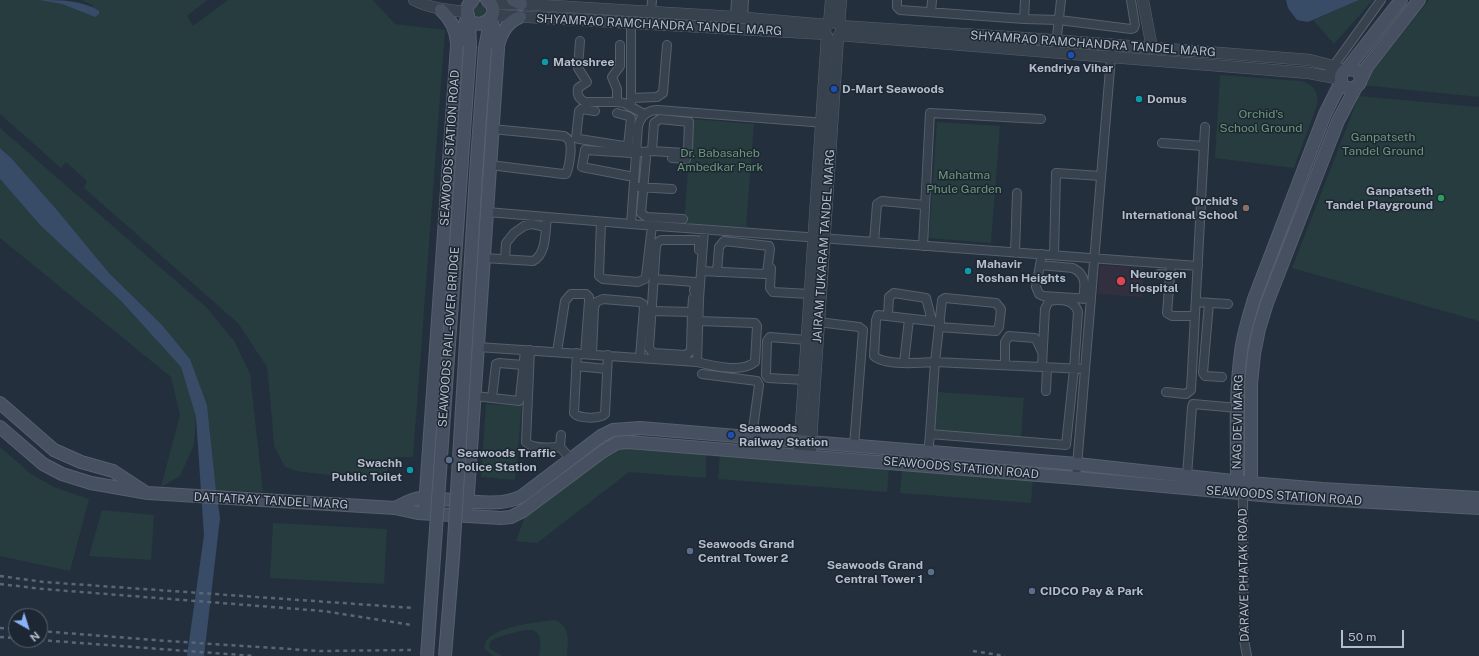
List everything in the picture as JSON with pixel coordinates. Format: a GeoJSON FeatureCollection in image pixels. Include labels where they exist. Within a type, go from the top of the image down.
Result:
{"type":"FeatureCollection","features":[{"type":"Feature","properties":{"kind":"main road","name":"SEAWOODS STATION ROAD"},"geometry":{"type":"LineString","coordinates":[[424,513],[457,46],[468,15],[468,4],[473,0]]}},
{"type":"Feature","properties":{"kind":"main road","name":"NAG DEVI MARG"},"geometry":{"type":"LineString","coordinates":[[1400,0],[1341,73],[1254,299],[1241,352],[1238,383],[1237,482],[1243,494],[1251,483],[1251,384],[1254,354],[1266,303],[1338,121],[1367,66],[1419,0]]}},
{"type":"Feature","properties":{"kind":"main road"},"geometry":{"type":"LineString","coordinates":[[468,15],[472,21],[479,24],[487,22],[490,8]]}},
{"type":"Feature","properties":{"kind":"main road"},"geometry":{"type":"LineString","coordinates":[[490,8],[498,49]]}},
{"type":"Feature","properties":{"kind":"main road","name":"SEAWOODS RAIL-OVER BRIDGE"},"geometry":{"type":"LineString","coordinates":[[445,656],[453,558],[476,174],[485,48],[490,8]]}},
{"type":"Feature","properties":{"kind":"main road"},"geometry":{"type":"LineString","coordinates":[[441,10],[452,23],[456,35],[457,46]]}},
{"type":"Feature","properties":{"kind":"main road","name":"SEAWOODS RAIL-OVER BRIDGE"},"geometry":{"type":"LineString","coordinates":[[427,656],[470,47],[468,15]]}},
{"type":"Feature","properties":{"kind":"main road"},"geometry":{"type":"LineString","coordinates":[[467,516],[498,49],[500,38],[506,27],[520,16]]}},
{"type":"Feature","properties":{"kind":"main road"},"geometry":{"type":"LineString","coordinates":[[1353,69],[1356,70],[1360,75],[1358,83],[1349,88],[1343,85],[1341,73],[1353,69]]}},
{"type":"Feature","properties":{"kind":"main road","name":"DATTATRAY TANDEL MARG"},"geometry":{"type":"LineString","coordinates":[[0,404],[54,450],[81,462],[113,471],[148,493]]}},
{"type":"Feature","properties":{"kind":"main road","name":"DATTATRAY TANDEL MARG"},"geometry":{"type":"LineString","coordinates":[[0,427],[43,464],[62,474],[91,483],[148,493],[179,496],[240,498],[395,508]]}},
{"type":"Feature","properties":{"kind":"main road","name":"SEAWOODS STATION ROAD"},"geometry":{"type":"LineString","coordinates":[[395,508],[419,498],[509,502],[517,499],[601,436],[613,430],[626,428],[752,436],[854,446],[1077,464],[1237,482],[1322,489],[1479,498]]}},
{"type":"Feature","properties":{"kind":"main road","name":"SEAWOODS STATION ROAD"},"geometry":{"type":"LineString","coordinates":[[395,508],[424,513],[501,518],[511,517],[530,507],[598,454],[617,443],[639,442],[927,465],[1243,494],[1479,508]]}},
{"type":"Feature","properties":{"kind":"street"},"geometry":{"type":"LineString","coordinates":[[414,0],[429,7],[468,15]]}},
{"type":"Feature","properties":{"kind":"street"},"geometry":{"type":"LineString","coordinates":[[651,12],[652,0]]}},
{"type":"Feature","properties":{"kind":"street"},"geometry":{"type":"LineString","coordinates":[[736,0],[739,18]]}},
{"type":"Feature","properties":{"kind":"street"},"geometry":{"type":"LineString","coordinates":[[739,18],[744,0]]}},
{"type":"Feature","properties":{"kind":"street","name":"JAIRAM TUKARAM TANDEL MARG"},"geometry":{"type":"LineString","coordinates":[[804,455],[818,322],[819,238],[833,30],[831,0]]}},
{"type":"Feature","properties":{"kind":"street","name":"JAIRAM TUKARAM TANDEL MARG"},"geometry":{"type":"LineString","coordinates":[[833,30],[841,0]]}},
{"type":"Feature","properties":{"kind":"street"},"geometry":{"type":"LineString","coordinates":[[897,0],[898,10],[1059,20],[1131,29],[1136,25],[1130,0]]}},
{"type":"Feature","properties":{"kind":"street"},"geometry":{"type":"LineString","coordinates":[[931,12],[932,0]]}},
{"type":"Feature","properties":{"kind":"street"},"geometry":{"type":"LineString","coordinates":[[1024,19],[1025,0]]}},
{"type":"Feature","properties":{"kind":"street"},"geometry":{"type":"LineString","coordinates":[[1055,54],[1061,0]]}},
{"type":"Feature","properties":{"kind":"street"},"geometry":{"type":"LineString","coordinates":[[1143,0],[1152,48]]}},
{"type":"Feature","properties":{"kind":"street"},"geometry":{"type":"LineString","coordinates":[[1341,73],[1381,0]]}},
{"type":"Feature","properties":{"kind":"street","name":"SHYAMRAO RAMCHANDRA TANDEL MARG"},"geometry":{"type":"LineString","coordinates":[[490,8],[517,2],[739,18],[833,30],[1055,54],[1309,73],[1327,76],[1341,73]]}},
{"type":"Feature","properties":{"kind":"street","name":"SHYAMRAO RAMCHANDRA TANDEL MARG"},"geometry":{"type":"LineString","coordinates":[[490,8],[520,16],[631,23],[1057,40],[1310,60],[1341,73]]}},
{"type":"Feature","properties":{"kind":"street"},"geometry":{"type":"LineString","coordinates":[[631,23],[631,107]]}},
{"type":"Feature","properties":{"kind":"street"},"geometry":{"type":"LineString","coordinates":[[580,41],[578,68],[587,82],[578,88],[577,95],[584,102],[624,103],[644,114]]}},
{"type":"Feature","properties":{"kind":"street"},"geometry":{"type":"LineString","coordinates":[[618,102],[617,89],[612,77],[620,66],[620,45]]}},
{"type":"Feature","properties":{"kind":"street"},"geometry":{"type":"LineString","coordinates":[[631,98],[657,98],[663,93],[667,45]]}},
{"type":"Feature","properties":{"kind":"street"},"geometry":{"type":"LineString","coordinates":[[1076,478],[1084,369],[1087,299],[1094,258],[1112,45]]}},
{"type":"Feature","properties":{"kind":"street"},"geometry":{"type":"LineString","coordinates":[[595,111],[581,109],[578,111],[576,138],[628,146],[646,158],[650,156],[686,159]]}},
{"type":"Feature","properties":{"kind":"street"},"geometry":{"type":"LineString","coordinates":[[631,224],[638,126],[644,114],[655,110],[827,123]]}},
{"type":"Feature","properties":{"kind":"street"},"geometry":{"type":"LineString","coordinates":[[634,177],[582,167],[585,150],[631,153],[652,151],[684,153],[688,150],[689,122],[691,113]]}},
{"type":"Feature","properties":{"kind":"street"},"geometry":{"type":"LineString","coordinates":[[617,114],[631,118],[628,146]]}},
{"type":"Feature","properties":{"kind":"street"},"geometry":{"type":"LineString","coordinates":[[923,246],[930,114],[1041,119]]}},
{"type":"Feature","properties":{"kind":"street"},"geometry":{"type":"LineString","coordinates":[[652,151],[654,123],[656,121],[689,122]]}},
{"type":"Feature","properties":{"kind":"street"},"geometry":{"type":"LineString","coordinates":[[1166,392],[1186,394],[1191,390],[1205,127]]}},
{"type":"Feature","properties":{"kind":"street"},"geometry":{"type":"LineString","coordinates":[[490,164],[566,174],[569,169],[570,156],[570,143],[564,136],[492,130]]}},
{"type":"Feature","properties":{"kind":"street"},"geometry":{"type":"LineString","coordinates":[[1162,143],[1204,146]]}},
{"type":"Feature","properties":{"kind":"street"},"geometry":{"type":"LineString","coordinates":[[646,158],[641,211],[643,215],[646,217],[683,219]]}},
{"type":"Feature","properties":{"kind":"street"},"geometry":{"type":"LineString","coordinates":[[1054,255],[1056,173],[1101,176]]}},
{"type":"Feature","properties":{"kind":"street"},"geometry":{"type":"LineString","coordinates":[[633,186],[672,189]]}},
{"type":"Feature","properties":{"kind":"street"},"geometry":{"type":"LineString","coordinates":[[1015,252],[1017,193]]}},
{"type":"Feature","properties":{"kind":"street"},"geometry":{"type":"LineString","coordinates":[[874,242],[877,204],[879,202],[925,205]]}},
{"type":"Feature","properties":{"kind":"street"},"geometry":{"type":"LineString","coordinates":[[487,212],[704,230],[1198,266]]}},
{"type":"Feature","properties":{"kind":"street"},"geometry":{"type":"LineString","coordinates":[[484,258],[536,260],[542,253],[547,217]]}},
{"type":"Feature","properties":{"kind":"street"},"geometry":{"type":"LineString","coordinates":[[601,222],[599,276],[603,279],[638,282],[645,279],[646,276],[652,226]]}},
{"type":"Feature","properties":{"kind":"street"},"geometry":{"type":"LineString","coordinates":[[505,259],[506,243],[514,233],[524,226],[532,224],[546,227]]}},
{"type":"Feature","properties":{"kind":"street"},"geometry":{"type":"LineString","coordinates":[[697,362],[698,321],[696,298],[695,282],[700,246],[699,242],[696,240],[661,240],[656,246],[649,348],[654,353],[686,355],[691,351],[692,312],[696,298],[701,271],[704,230]]}},
{"type":"Feature","properties":{"kind":"street"},"geometry":{"type":"LineString","coordinates":[[750,233],[750,244]]}},
{"type":"Feature","properties":{"kind":"street"},"geometry":{"type":"LineString","coordinates":[[773,235],[771,290],[773,292],[810,294]]}},
{"type":"Feature","properties":{"kind":"street","name":"JAIRAM TUKARAM TANDEL MARG"},"geometry":{"type":"LineString","coordinates":[[805,441],[805,380],[810,294],[819,238]]}},
{"type":"Feature","properties":{"kind":"street"},"geometry":{"type":"LineString","coordinates":[[701,271],[717,272],[767,273],[770,246],[724,241],[721,244],[719,251],[717,272]]}},
{"type":"Feature","properties":{"kind":"street"},"geometry":{"type":"LineString","coordinates":[[1042,254],[1036,287],[1039,294],[1043,296],[1087,299]]}},
{"type":"Feature","properties":{"kind":"street"},"geometry":{"type":"LineString","coordinates":[[1171,264],[1167,313],[1172,316],[1195,316]]}},
{"type":"Feature","properties":{"kind":"street"},"geometry":{"type":"LineString","coordinates":[[1040,265],[1074,268],[1077,270],[1084,277],[1087,299]]}},
{"type":"Feature","properties":{"kind":"street"},"geometry":{"type":"LineString","coordinates":[[1159,274],[1170,275]]}},
{"type":"Feature","properties":{"kind":"street"},"geometry":{"type":"LineString","coordinates":[[654,279],[695,282]]}},
{"type":"Feature","properties":{"kind":"street"},"geometry":{"type":"LineString","coordinates":[[557,352],[565,301],[571,294],[586,294],[589,297],[589,301],[585,354]]}},
{"type":"Feature","properties":{"kind":"street"},"geometry":{"type":"LineString","coordinates":[[888,316],[889,297],[894,294],[901,294],[926,298],[937,323]]}},
{"type":"Feature","properties":{"kind":"street"},"geometry":{"type":"LineString","coordinates":[[927,465],[930,434],[935,362],[937,323],[942,300],[945,298],[996,303],[1001,309],[999,327],[996,331],[937,323],[888,316],[878,315],[876,317],[874,356],[878,359],[904,363],[935,362],[1084,369]]}},
{"type":"Feature","properties":{"kind":"street"},"geometry":{"type":"LineString","coordinates":[[608,355],[605,414],[602,417],[576,416],[574,413],[576,366],[585,354],[596,302],[602,299],[639,302],[643,304],[640,357]]}},
{"type":"Feature","properties":{"kind":"street"},"geometry":{"type":"LineString","coordinates":[[930,434],[1066,444],[1078,312],[1075,304],[1072,302],[1055,300],[1049,302],[1045,309],[1043,354],[1046,391]]}},
{"type":"Feature","properties":{"kind":"street"},"geometry":{"type":"LineString","coordinates":[[1196,302],[1228,304]]}},
{"type":"Feature","properties":{"kind":"street"},"geometry":{"type":"LineString","coordinates":[[1202,373],[1209,303]]}},
{"type":"Feature","properties":{"kind":"street"},"geometry":{"type":"LineString","coordinates":[[652,311],[692,312]]}},
{"type":"Feature","properties":{"kind":"street"},"geometry":{"type":"LineString","coordinates":[[904,363],[909,319]]}},
{"type":"Feature","properties":{"kind":"street"},"geometry":{"type":"LineString","coordinates":[[478,347],[640,357],[742,368],[755,362],[757,326],[755,323],[698,321]]}},
{"type":"Feature","properties":{"kind":"street"},"geometry":{"type":"LineString","coordinates":[[818,322],[859,326],[863,330],[854,446]]}},
{"type":"Feature","properties":{"kind":"street"},"geometry":{"type":"LineString","coordinates":[[1005,365],[1005,342],[1008,336],[1034,338],[1043,354]]}},
{"type":"Feature","properties":{"kind":"street"},"geometry":{"type":"LineString","coordinates":[[805,380],[768,378],[766,375],[767,338],[807,340]]}},
{"type":"Feature","properties":{"kind":"street"},"geometry":{"type":"LineString","coordinates":[[475,396],[519,400],[523,365],[527,350]]}},
{"type":"Feature","properties":{"kind":"street"},"geometry":{"type":"LineString","coordinates":[[527,350],[526,442],[534,446],[560,447],[570,458]]}},
{"type":"Feature","properties":{"kind":"street"},"geometry":{"type":"LineString","coordinates":[[492,398],[496,364],[499,362],[523,365]]}},
{"type":"Feature","properties":{"kind":"street"},"geometry":{"type":"LineString","coordinates":[[708,364],[705,375],[757,381],[759,385],[752,436]]}},
{"type":"Feature","properties":{"kind":"street"},"geometry":{"type":"LineString","coordinates":[[576,366],[607,369]]}},
{"type":"Feature","properties":{"kind":"street"},"geometry":{"type":"LineString","coordinates":[[1192,373],[1202,373],[1205,376],[1222,377]]}},
{"type":"Feature","properties":{"kind":"street"},"geometry":{"type":"LineString","coordinates":[[1187,476],[1193,404],[1238,408]]}},
{"type":"Feature","properties":{"kind":"street"},"geometry":{"type":"LineString","coordinates":[[560,447],[561,435]]}},
{"type":"Feature","properties":{"kind":"street","name":"DARAVE PHATAK ROAD"},"geometry":{"type":"LineString","coordinates":[[1243,494],[1244,640],[1247,656]]}},
{"type":"Feature","properties":{"kind":"shaded area","name":"Neurogen Hospital"},"geometry":{"type":"Polygon","coordinates":[[[1100,265],[1144,268],[1142,297],[1098,294],[1100,265]]]}},
{"type":"Feature","properties":{"kind":"green space"},"geometry":{"type":"Polygon","coordinates":[[[0,0],[39,0],[62,4],[95,17],[92,5],[81,0],[207,0],[187,16],[193,26],[228,0],[373,0],[395,24],[445,30],[413,457],[399,457],[378,481],[296,471],[285,467],[274,446],[267,367],[238,323],[84,188],[87,181],[66,162],[61,168],[0,114],[0,0]]]}},
{"type":"Feature","properties":{"kind":"green space"},"geometry":{"type":"Polygon","coordinates":[[[1359,0],[1373,0],[1334,44],[1313,20],[1359,0]]]}},
{"type":"Feature","properties":{"kind":"green space"},"geometry":{"type":"Polygon","coordinates":[[[1429,0],[1479,0],[1479,97],[1362,85],[1429,0]]]}},
{"type":"Feature","properties":{"kind":"green space"},"geometry":{"type":"Polygon","coordinates":[[[482,5],[485,6],[485,16],[478,17],[475,16],[474,9],[475,6],[482,5]]]}},
{"type":"Feature","properties":{"kind":"green space","name":"Orchid's School Ground"},"geometry":{"type":"Polygon","coordinates":[[[1220,75],[1301,81],[1309,84],[1315,89],[1317,105],[1294,168],[1215,158],[1220,75]]]}},
{"type":"Feature","properties":{"kind":"green space","name":"Ganpatseth Tandel Ground"},"geometry":{"type":"Polygon","coordinates":[[[1359,96],[1479,107],[1479,321],[1292,268],[1359,96]]]}},
{"type":"Feature","properties":{"kind":"green space","name":"Dr. Babasaheb Ambedkar Park"},"geometry":{"type":"Polygon","coordinates":[[[692,119],[754,124],[746,227],[684,223],[692,119]]]}},
{"type":"Feature","properties":{"kind":"green space","name":"Mahatma Phule Garden"},"geometry":{"type":"Polygon","coordinates":[[[937,122],[1000,126],[991,243],[929,238],[937,122]]]}},
{"type":"Feature","properties":{"kind":"green space"},"geometry":{"type":"Polygon","coordinates":[[[0,128],[207,308],[235,342],[250,374],[263,492],[216,490],[207,405],[190,359],[162,325],[109,273],[57,210],[12,159],[0,148],[0,128]]]}},
{"type":"Feature","properties":{"kind":"green space"},"geometry":{"type":"Polygon","coordinates":[[[0,179],[40,225],[122,302],[181,367],[196,417],[194,445],[180,476],[161,487],[180,415],[171,377],[0,238],[0,179]]]}},
{"type":"Feature","properties":{"kind":"green space"},"geometry":{"type":"Polygon","coordinates":[[[938,392],[1024,398],[1021,438],[934,431],[938,392]]]}},
{"type":"Feature","properties":{"kind":"green space"},"geometry":{"type":"Polygon","coordinates":[[[486,404],[522,406],[515,480],[481,477],[486,404]]]}},
{"type":"Feature","properties":{"kind":"green space"},"geometry":{"type":"Polygon","coordinates":[[[0,447],[31,474],[54,487],[89,499],[70,571],[0,556],[0,447]]]}},
{"type":"Feature","properties":{"kind":"green space"},"geometry":{"type":"Polygon","coordinates":[[[629,447],[706,453],[706,478],[629,472],[537,543],[516,541],[525,516],[605,456],[619,448],[629,447]]]}},
{"type":"Feature","properties":{"kind":"green space"},"geometry":{"type":"Polygon","coordinates":[[[720,454],[889,467],[887,492],[718,479],[720,454]]]}},
{"type":"Feature","properties":{"kind":"green space"},"geometry":{"type":"Polygon","coordinates":[[[902,470],[1033,479],[1031,503],[900,493],[902,470]]]}},
{"type":"Feature","properties":{"kind":"green space"},"geometry":{"type":"Polygon","coordinates":[[[102,510],[154,515],[151,560],[89,556],[102,510]]]}},
{"type":"Feature","properties":{"kind":"green space"},"geometry":{"type":"Polygon","coordinates":[[[273,523],[387,529],[384,584],[270,578],[273,523]]]}},
{"type":"Feature","properties":{"kind":"green space"},"geometry":{"type":"Polygon","coordinates":[[[554,620],[559,622],[566,630],[568,640],[567,656],[539,656],[539,636],[536,632],[527,630],[504,635],[490,642],[489,648],[502,656],[493,656],[485,649],[486,642],[492,635],[501,631],[525,624],[554,620]]]}},
{"type":"Feature","properties":{"kind":"water"},"geometry":{"type":"Polygon","coordinates":[[[39,0],[79,3],[92,7],[99,11],[99,14],[95,17],[62,4],[39,0]]]}},
{"type":"Feature","properties":{"kind":"water"},"geometry":{"type":"Polygon","coordinates":[[[1286,0],[1359,0],[1308,22],[1297,20],[1288,8],[1286,0]]]}},
{"type":"Feature","properties":{"kind":"water"},"geometry":{"type":"Polygon","coordinates":[[[0,148],[12,159],[57,210],[109,273],[162,325],[190,359],[207,405],[220,518],[204,656],[187,656],[204,535],[196,417],[181,367],[122,302],[40,225],[0,179],[0,148]]]}},
{"type":"Feature","properties":{"kind":"railway"},"geometry":{"type":"LineString","coordinates":[[0,576],[44,582],[413,608]]}},
{"type":"Feature","properties":{"kind":"railway"},"geometry":{"type":"LineString","coordinates":[[0,584],[43,589],[323,611],[412,625]]}},
{"type":"Feature","properties":{"kind":"railway"},"geometry":{"type":"LineString","coordinates":[[0,628],[8,628]]}},
{"type":"Feature","properties":{"kind":"railway"},"geometry":{"type":"LineString","coordinates":[[48,632],[320,651],[411,650]]}},
{"type":"Feature","properties":{"kind":"railway"},"geometry":{"type":"LineString","coordinates":[[0,637],[8,638]]}},
{"type":"Feature","properties":{"kind":"railway"},"geometry":{"type":"LineString","coordinates":[[48,641],[254,656]]}},
{"type":"Feature","properties":{"kind":"railway"},"geometry":{"type":"LineString","coordinates":[[973,651],[1005,656]]}},
{"type":"Feature","properties":{"kind":"place","name":"Kendriya Vihar"},"geometry":{"type":"Point","coordinates":[1071,55]}},
{"type":"Feature","properties":{"kind":"place","name":"Matoshree"},"geometry":{"type":"Point","coordinates":[545,62]}},
{"type":"Feature","properties":{"kind":"place","name":"D-Mart Seawoods"},"geometry":{"type":"Point","coordinates":[834,89]}},
{"type":"Feature","properties":{"kind":"place","name":"Domus"},"geometry":{"type":"Point","coordinates":[1139,99]}},
{"type":"Feature","properties":{"kind":"place","name":"Ganpatseth Tandel Playground"},"geometry":{"type":"Point","coordinates":[1441,198]}},
{"type":"Feature","properties":{"kind":"place","name":"Orchid's International School"},"geometry":{"type":"Point","coordinates":[1246,208]}},
{"type":"Feature","properties":{"kind":"place","name":"Mahavir Roshan Heights"},"geometry":{"type":"Point","coordinates":[968,271]}},
{"type":"Feature","properties":{"kind":"place","name":"Neurogen Hospital"},"geometry":{"type":"Point","coordinates":[1121,281]}},
{"type":"Feature","properties":{"kind":"place","name":"Seawoods Railway Station"},"geometry":{"type":"Point","coordinates":[731,435]}},
{"type":"Feature","properties":{"kind":"place","name":"Seawoods Traffic Police Station"},"geometry":{"type":"Point","coordinates":[449,460]}},
{"type":"Feature","properties":{"kind":"place","name":"Swachh Public Toilet"},"geometry":{"type":"Point","coordinates":[410,470]}},
{"type":"Feature","properties":{"kind":"place","name":"Seawoods Grand Central Tower 2"},"geometry":{"type":"Point","coordinates":[690,551]}},
{"type":"Feature","properties":{"kind":"place","name":"Seawoods Grand Central Tower 1"},"geometry":{"type":"Point","coordinates":[931,572]}},
{"type":"Feature","properties":{"kind":"place","name":"CIDCO Pay & Park"},"geometry":{"type":"Point","coordinates":[1032,591]}}]}
